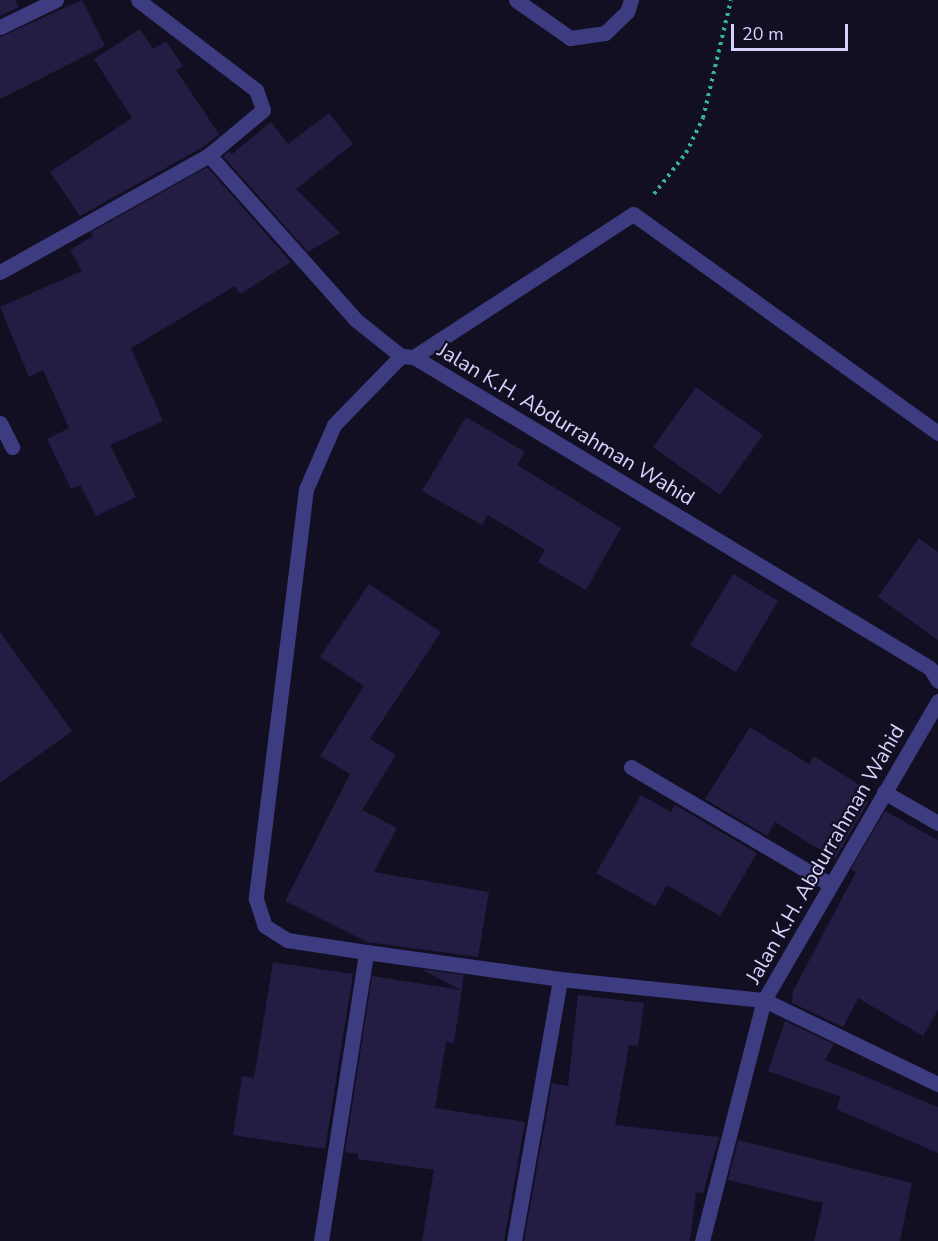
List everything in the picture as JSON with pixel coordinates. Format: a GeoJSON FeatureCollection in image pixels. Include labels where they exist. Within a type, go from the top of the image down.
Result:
{"type":"FeatureCollection","features":[{"type":"Feature","properties":{"kind":"street"},"geometry":{"type":"LineString","coordinates":[[0,27],[56,0]]}},
{"type":"Feature","properties":{"kind":"street"},"geometry":{"type":"LineString","coordinates":[[0,272],[209,154],[258,117],[263,110],[261,95],[138,0]]}},
{"type":"Feature","properties":{"kind":"street"},"geometry":{"type":"LineString","coordinates":[[516,0],[570,38],[605,33],[627,12],[631,0]]}},
{"type":"Feature","properties":{"kind":"street"},"geometry":{"type":"LineString","coordinates":[[209,154],[356,320],[408,357],[334,425],[306,489],[256,899],[265,926],[275,934],[366,952],[560,979],[764,1000],[938,1084]]}},
{"type":"Feature","properties":{"kind":"street"},"geometry":{"type":"LineString","coordinates":[[633,214],[938,433]]}},
{"type":"Feature","properties":{"kind":"street","name":"Jalan K.H. Abdurrahman Wahid"},"geometry":{"type":"LineString","coordinates":[[633,214],[408,357],[930,668],[938,681]]}},
{"type":"Feature","properties":{"kind":"street"},"geometry":{"type":"LineString","coordinates":[[0,423],[12,447]]}},
{"type":"Feature","properties":{"kind":"street","name":"Jalan K.H. Abdurrahman Wahid"},"geometry":{"type":"LineString","coordinates":[[702,1241],[764,1000],[938,701]]}},
{"type":"Feature","properties":{"kind":"street"},"geometry":{"type":"LineString","coordinates":[[631,767],[831,885]]}},
{"type":"Feature","properties":{"kind":"street"},"geometry":{"type":"LineString","coordinates":[[884,792],[938,823]]}},
{"type":"Feature","properties":{"kind":"street"},"geometry":{"type":"LineString","coordinates":[[321,1241],[366,952]]}},
{"type":"Feature","properties":{"kind":"street"},"geometry":{"type":"LineString","coordinates":[[514,1241],[560,979]]}},
{"type":"Feature","properties":{"kind":"path"},"geometry":{"type":"LineString","coordinates":[[633,214],[665,184],[703,118],[731,0]]}},
{"type":"Feature","properties":{"kind":"building"},"geometry":{"type":"Polygon","coordinates":[[[0,0],[15,0],[19,7],[0,16],[0,0]]]}},
{"type":"Feature","properties":{"kind":"building"},"geometry":{"type":"Polygon","coordinates":[[[82,0],[105,46],[0,99],[0,37],[82,0]]]}},
{"type":"Feature","properties":{"kind":"building"},"geometry":{"type":"Polygon","coordinates":[[[140,29],[153,49],[166,41],[183,66],[176,70],[219,134],[203,147],[80,216],[50,172],[132,118],[94,59],[140,29]]]}},
{"type":"Feature","properties":{"kind":"building"},"geometry":{"type":"Polygon","coordinates":[[[329,113],[353,144],[296,189],[340,233],[308,252],[223,156],[230,151],[232,154],[271,122],[288,144],[329,113]]]}},
{"type":"Feature","properties":{"kind":"building"},"geometry":{"type":"Polygon","coordinates":[[[207,167],[291,262],[240,294],[235,286],[131,348],[163,421],[110,445],[136,497],[96,516],[80,485],[71,489],[47,439],[69,428],[43,370],[29,377],[0,307],[82,271],[70,250],[93,236],[91,232],[207,167]]]}},
{"type":"Feature","properties":{"kind":"building"},"geometry":{"type":"Polygon","coordinates":[[[696,387],[763,435],[720,495],[653,447],[696,387]]]}},
{"type":"Feature","properties":{"kind":"building"},"geometry":{"type":"Polygon","coordinates":[[[466,417],[525,452],[517,465],[621,528],[586,590],[538,562],[545,550],[488,515],[482,525],[422,491],[466,417]]]}},
{"type":"Feature","properties":{"kind":"building"},"geometry":{"type":"Polygon","coordinates":[[[919,538],[938,552],[938,640],[878,597],[919,538]]]}},
{"type":"Feature","properties":{"kind":"building"},"geometry":{"type":"Polygon","coordinates":[[[733,574],[778,601],[736,672],[690,645],[733,574]]]}},
{"type":"Feature","properties":{"kind":"building"},"geometry":{"type":"Polygon","coordinates":[[[369,584],[441,632],[370,739],[396,755],[362,810],[397,828],[374,872],[489,892],[478,957],[367,942],[285,901],[350,774],[320,756],[364,686],[320,657],[369,584]]]}},
{"type":"Feature","properties":{"kind":"building"},"geometry":{"type":"Polygon","coordinates":[[[0,632],[72,731],[0,783],[0,632]]]}},
{"type":"Feature","properties":{"kind":"building"},"geometry":{"type":"Polygon","coordinates":[[[750,727],[809,764],[814,756],[867,790],[861,799],[868,802],[835,859],[775,822],[767,836],[705,799],[750,727]]]}},
{"type":"Feature","properties":{"kind":"building"},"geometry":{"type":"Polygon","coordinates":[[[641,795],[671,812],[675,805],[757,853],[720,916],[667,885],[655,906],[596,873],[641,795]]]}},
{"type":"Feature","properties":{"kind":"building"},"geometry":{"type":"Polygon","coordinates":[[[885,811],[938,840],[938,1010],[923,1036],[858,998],[843,1027],[792,1003],[793,991],[856,872],[851,869],[885,811]]]}},
{"type":"Feature","properties":{"kind":"building"},"geometry":{"type":"Polygon","coordinates":[[[273,962],[353,974],[325,1149],[233,1135],[242,1076],[254,1078],[273,962]]]}},
{"type":"Feature","properties":{"kind":"building"},"geometry":{"type":"Polygon","coordinates":[[[421,969],[464,975],[454,1043],[446,1042],[435,1108],[525,1122],[504,1241],[422,1241],[434,1170],[358,1159],[358,1154],[345,1152],[372,976],[461,990],[421,969]]]}},
{"type":"Feature","properties":{"kind":"building"},"geometry":{"type":"Polygon","coordinates":[[[578,995],[644,1003],[638,1046],[629,1045],[615,1125],[719,1137],[703,1193],[696,1192],[690,1241],[524,1241],[552,1083],[568,1086],[578,995]]]}},
{"type":"Feature","properties":{"kind":"building"},"geometry":{"type":"Polygon","coordinates":[[[785,1021],[834,1044],[825,1060],[938,1107],[938,1153],[836,1109],[841,1097],[768,1071],[785,1021]]]}},
{"type":"Feature","properties":{"kind":"building"},"geometry":{"type":"Polygon","coordinates":[[[738,1140],[912,1183],[900,1241],[814,1241],[823,1203],[728,1180],[738,1140]]]}}]}
